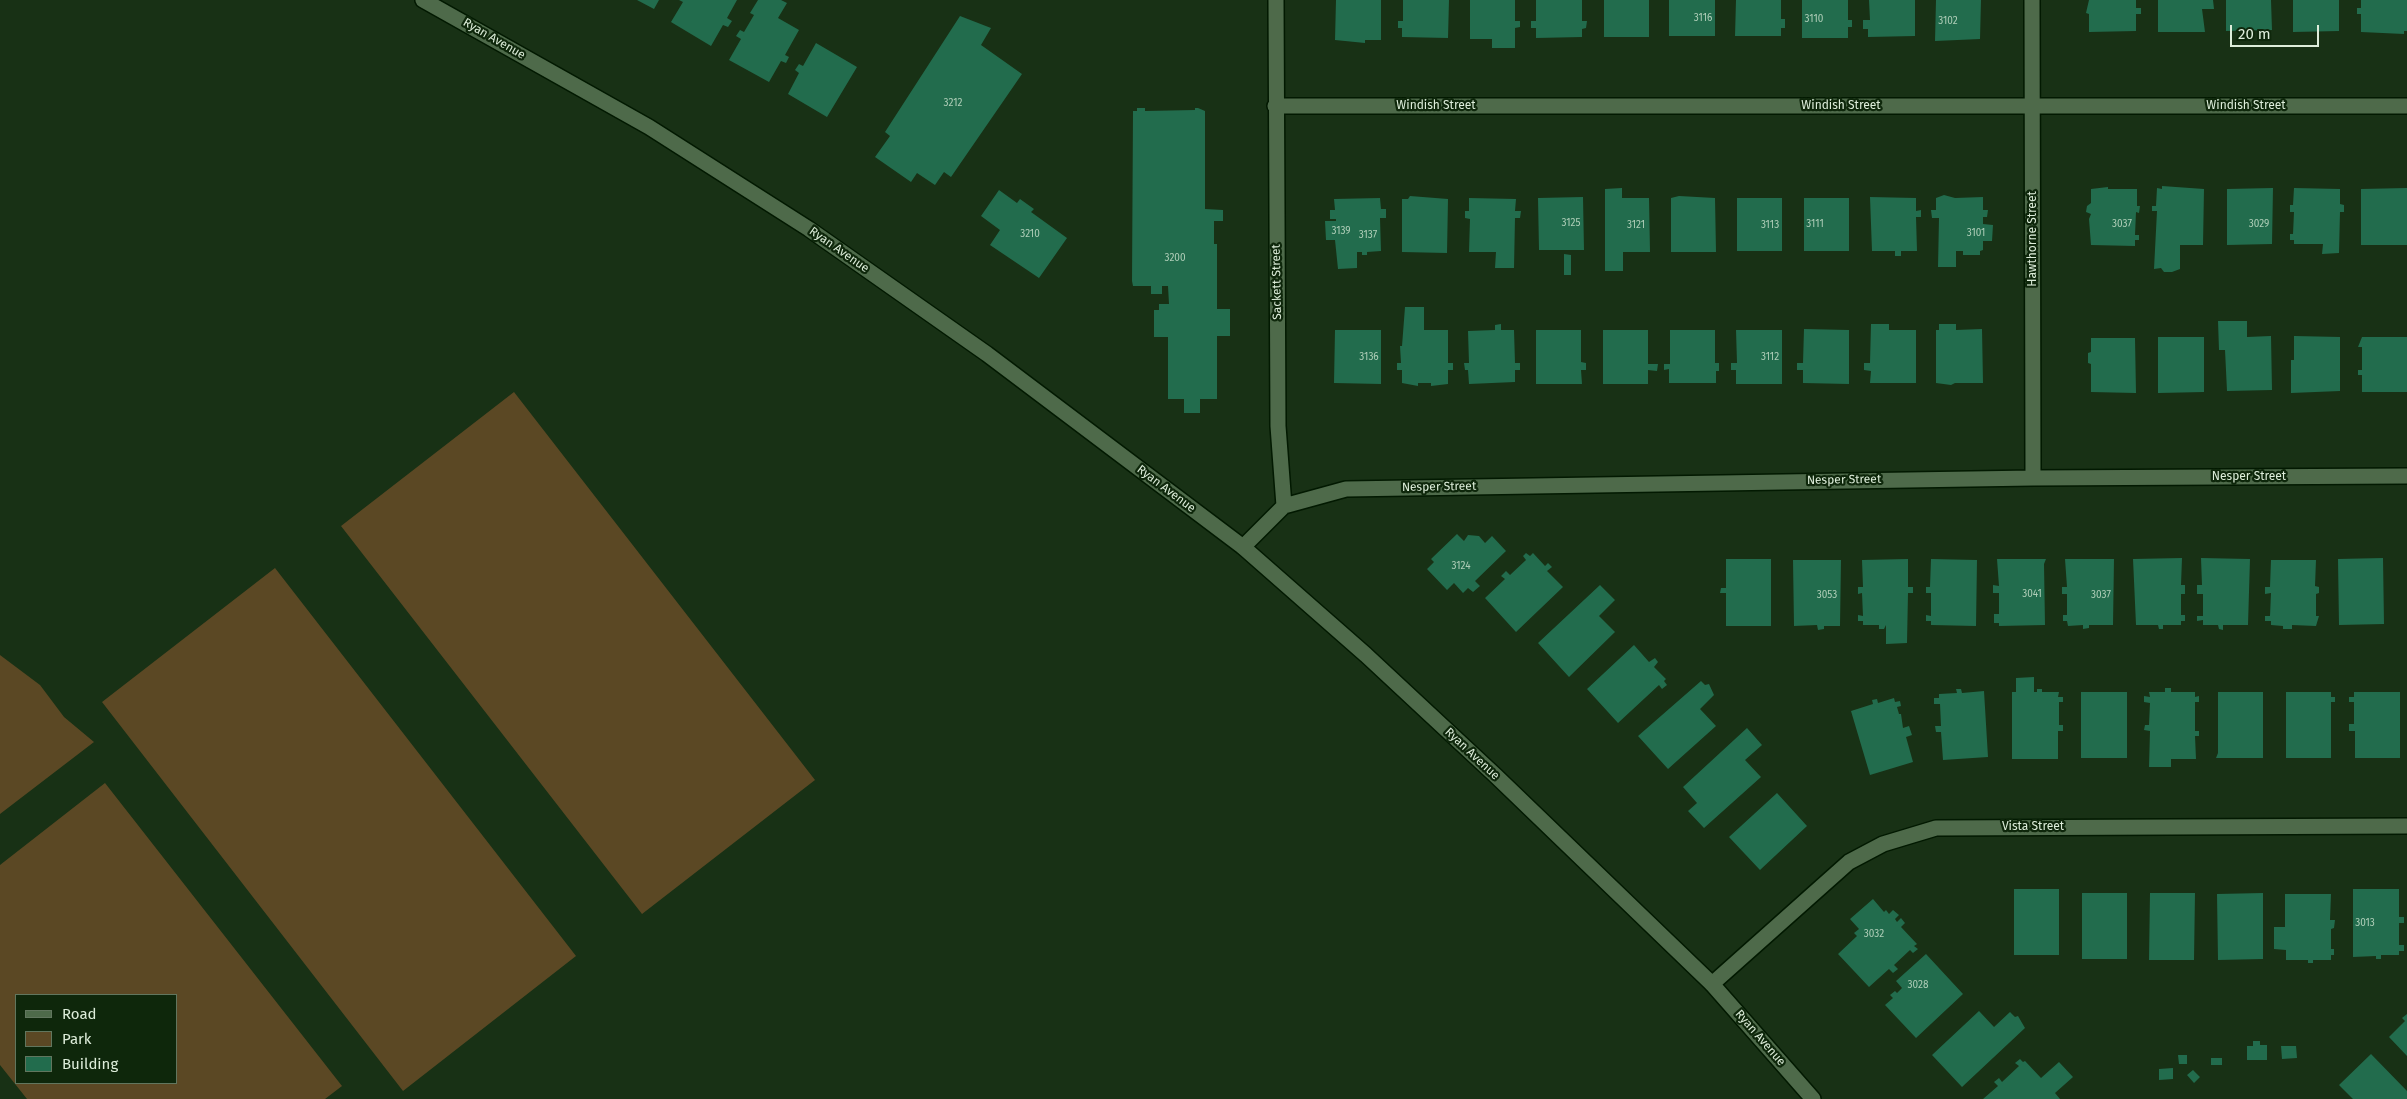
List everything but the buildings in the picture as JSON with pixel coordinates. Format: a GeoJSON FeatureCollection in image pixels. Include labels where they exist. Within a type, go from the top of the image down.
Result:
{"type":"FeatureCollection","features":[{"type":"Feature","properties":{"kind":"street","name":"Ryan Avenue"},"geometry":{"type":"LineString","coordinates":[[423,0],[649,127],[809,229],[988,354],[1243,547],[1366,655],[1496,776],[1712,984],[1813,1099]]}},
{"type":"Feature","properties":{"kind":"street","name":"Sackett Street"},"geometry":{"type":"LineString","coordinates":[[1276,0],[1278,426],[1284,506]]}},
{"type":"Feature","properties":{"kind":"street","name":"Hawthorne Street"},"geometry":{"type":"LineString","coordinates":[[2032,0],[2033,478]]}},
{"type":"Feature","properties":{"kind":"street","name":"Windish Street"},"geometry":{"type":"LineString","coordinates":[[1275,106],[2407,106]]}},
{"type":"Feature","properties":{"kind":"street","name":"Nesper Street"},"geometry":{"type":"LineString","coordinates":[[1284,506],[1346,489],[2033,478],[2407,476]]}},
{"type":"Feature","properties":{"kind":"street"},"geometry":{"type":"LineString","coordinates":[[1243,547],[1284,506]]}},
{"type":"Feature","properties":{"kind":"street","name":"Vista Street"},"geometry":{"type":"LineString","coordinates":[[1712,984],[1849,862],[1883,844],[1936,828],[2407,826]]}},
{"type":"Feature","properties":{"kind":"green space"},"geometry":{"type":"Polygon","coordinates":[[[514,392],[815,780],[642,914],[341,526],[514,392]]]}},
{"type":"Feature","properties":{"kind":"green space"},"geometry":{"type":"Polygon","coordinates":[[[275,568],[576,956],[403,1091],[102,702],[275,568]]]}},
{"type":"Feature","properties":{"kind":"green space"},"geometry":{"type":"Polygon","coordinates":[[[0,655],[40,685],[64,717],[94,742],[0,814],[0,655]]]}},
{"type":"Feature","properties":{"kind":"green space"},"geometry":{"type":"Polygon","coordinates":[[[105,783],[342,1086],[325,1099],[27,1099],[15,1084],[178,1084],[178,994],[15,994],[15,1084],[0,1065],[0,865],[105,783]]]}}]}
